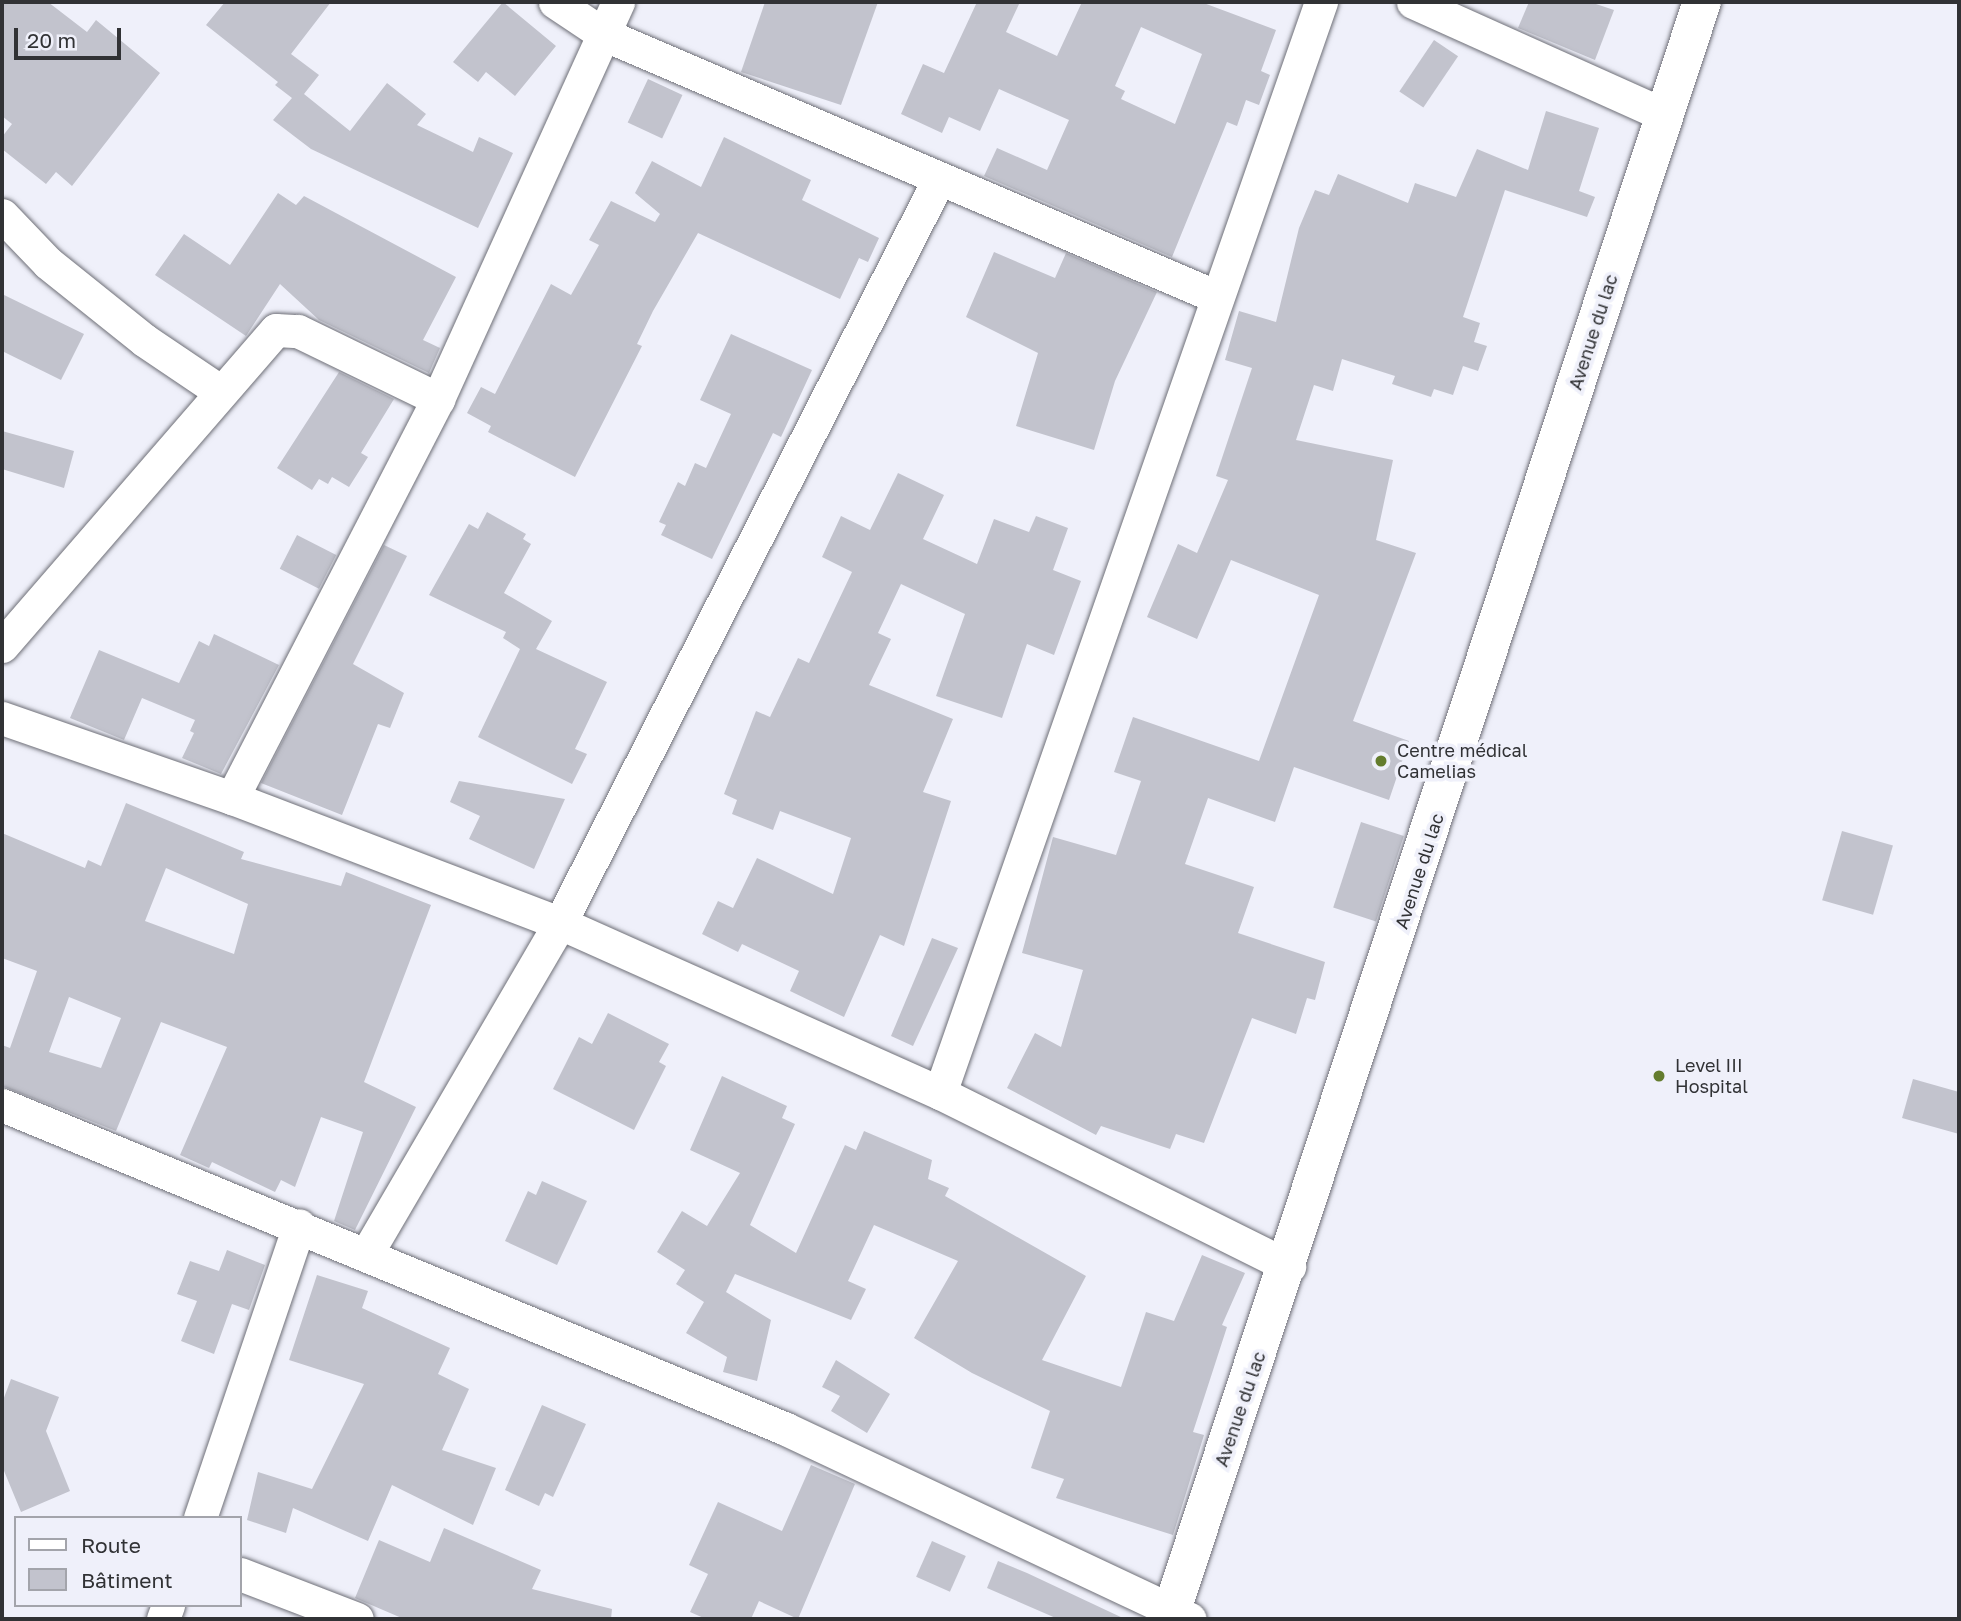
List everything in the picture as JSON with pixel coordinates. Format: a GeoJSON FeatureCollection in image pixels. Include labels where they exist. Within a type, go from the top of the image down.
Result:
{"type":"FeatureCollection","features":[{"type":"Feature","properties":{"kind":"main road","name":"Avenue du lac"},"geometry":{"type":"LineString","coordinates":[[1177,1617],[1662,114],[1702,2]]}},
{"type":"Feature","properties":{"kind":"street"},"geometry":{"type":"LineString","coordinates":[[555,2],[603,34],[1217,297]]}},
{"type":"Feature","properties":{"kind":"street"},"geometry":{"type":"LineString","coordinates":[[232,798],[438,399],[618,2]]}},
{"type":"Feature","properties":{"kind":"street"},"geometry":{"type":"LineString","coordinates":[[940,1093],[1321,2]]}},
{"type":"Feature","properties":{"kind":"street"},"geometry":{"type":"LineString","coordinates":[[1413,2],[1662,114]]}},
{"type":"Feature","properties":{"kind":"street"},"geometry":{"type":"LineString","coordinates":[[367,1253],[560,923],[939,179]]}},
{"type":"Feature","properties":{"kind":"street"},"geometry":{"type":"LineString","coordinates":[[2,215],[48,263],[144,340],[221,392]]}},
{"type":"Feature","properties":{"kind":"street"},"geometry":{"type":"LineString","coordinates":[[2,646],[276,330],[287,328],[438,399]]}},
{"type":"Feature","properties":{"kind":"street"},"geometry":{"type":"LineString","coordinates":[[2,718],[232,798],[560,923],[940,1093],[1289,1266]]}},
{"type":"Feature","properties":{"kind":"street"},"geometry":{"type":"LineString","coordinates":[[2,1105],[367,1253],[786,1429],[1177,1617]]}},
{"type":"Feature","properties":{"kind":"street"},"geometry":{"type":"LineString","coordinates":[[201,1516],[299,1225]]}},
{"type":"Feature","properties":{"kind":"street"},"geometry":{"type":"LineString","coordinates":[[242,1575],[357,1619]]}},
{"type":"Feature","properties":{"kind":"building"},"geometry":{"type":"Polygon","coordinates":[[[2,2],[48,2],[87,32],[96,20],[160,73],[72,186],[56,172],[46,184],[2,149],[2,137],[12,124],[2,116],[2,2]]]}},
{"type":"Feature","properties":{"kind":"building"},"geometry":{"type":"Polygon","coordinates":[[[225,2],[331,2],[291,54],[319,75],[304,94],[350,131],[387,83],[426,114],[417,125],[473,152],[479,137],[513,153],[478,228],[311,149],[273,120],[292,98],[275,85],[278,82],[206,25],[225,2]]]}},
{"type":"Feature","properties":{"kind":"building"},"geometry":{"type":"Polygon","coordinates":[[[503,2],[556,46],[515,96],[486,72],[478,82],[453,62],[503,2]]]}},
{"type":"Feature","properties":{"kind":"building"},"geometry":{"type":"Polygon","coordinates":[[[765,2],[878,2],[841,105],[741,72],[765,2]]]}},
{"type":"Feature","properties":{"kind":"building"},"geometry":{"type":"Polygon","coordinates":[[[977,2],[1020,2],[1006,32],[1057,56],[1082,2],[1201,2],[1276,30],[1261,71],[1270,75],[1259,105],[1246,100],[1237,126],[1227,122],[1172,257],[984,176],[997,148],[1047,170],[1069,120],[999,89],[980,131],[949,117],[942,133],[901,114],[923,64],[944,73],[977,2]],[[1141,27],[1115,86],[1125,91],[1121,99],[1175,124],[1202,54],[1141,27]]]}},
{"type":"Feature","properties":{"kind":"building"},"geometry":{"type":"Polygon","coordinates":[[[1529,2],[1590,2],[1614,10],[1595,60],[1518,28],[1529,2]]]}},
{"type":"Feature","properties":{"kind":"building"},"geometry":{"type":"Polygon","coordinates":[[[1434,40],[1458,56],[1423,108],[1399,91],[1434,40]]]}},
{"type":"Feature","properties":{"kind":"building"},"geometry":{"type":"Polygon","coordinates":[[[648,79],[682,95],[662,139],[628,123],[648,79]]]}},
{"type":"Feature","properties":{"kind":"building"},"geometry":{"type":"Polygon","coordinates":[[[1546,111],[1599,128],[1579,191],[1595,197],[1587,217],[1505,190],[1463,317],[1480,323],[1474,342],[1487,346],[1478,371],[1463,366],[1453,395],[1434,389],[1431,397],[1392,384],[1395,376],[1342,359],[1333,391],[1314,385],[1296,440],[1393,460],[1376,540],[1416,553],[1353,721],[1409,741],[1389,800],[1294,767],[1275,822],[1208,798],[1185,864],[1254,887],[1238,933],[1325,962],[1315,1000],[1307,998],[1296,1034],[1252,1018],[1204,1143],[1176,1134],[1170,1149],[1101,1126],[1096,1135],[1007,1088],[1035,1033],[1061,1047],[1083,970],[1022,953],[1053,837],[1116,855],[1141,781],[1114,772],[1133,717],[1259,761],[1319,595],[1231,560],[1197,639],[1147,617],[1178,544],[1197,553],[1228,480],[1216,476],[1252,368],[1225,360],[1239,311],[1276,322],[1299,228],[1315,190],[1329,195],[1338,174],[1408,203],[1415,183],[1456,197],[1477,149],[1528,170],[1546,111]]]}},
{"type":"Feature","properties":{"kind":"building"},"geometry":{"type":"Polygon","coordinates":[[[724,137],[811,180],[802,200],[879,238],[868,262],[859,258],[840,299],[698,233],[653,311],[637,344],[642,346],[575,477],[488,432],[491,426],[467,413],[481,387],[495,394],[551,284],[571,295],[599,245],[589,240],[611,201],[655,222],[660,214],[635,193],[652,161],[701,187],[724,137]]]}},
{"type":"Feature","properties":{"kind":"building"},"geometry":{"type":"Polygon","coordinates":[[[278,193],[296,205],[304,196],[456,277],[423,340],[440,348],[429,373],[319,320],[280,284],[246,336],[155,275],[184,234],[230,265],[278,193]]]}},
{"type":"Feature","properties":{"kind":"building"},"geometry":{"type":"Polygon","coordinates":[[[994,252],[1055,278],[1066,253],[1157,292],[1115,381],[1094,450],[1016,426],[1038,353],[966,317],[994,252]]]}},
{"type":"Feature","properties":{"kind":"building"},"geometry":{"type":"Polygon","coordinates":[[[2,294],[84,334],[61,380],[2,351],[2,294]]]}},
{"type":"Feature","properties":{"kind":"building"},"geometry":{"type":"Polygon","coordinates":[[[731,334],[812,370],[781,437],[773,433],[712,559],[661,535],[666,525],[659,522],[678,482],[685,486],[695,463],[706,468],[731,414],[700,400],[731,334]]]}},
{"type":"Feature","properties":{"kind":"building"},"geometry":{"type":"Polygon","coordinates":[[[339,372],[394,399],[361,453],[368,457],[349,487],[332,477],[328,484],[319,479],[312,490],[277,468],[339,372]]]}},
{"type":"Feature","properties":{"kind":"building"},"geometry":{"type":"Polygon","coordinates":[[[2,431],[74,451],[64,488],[2,469],[2,431]]]}},
{"type":"Feature","properties":{"kind":"building"},"geometry":{"type":"Polygon","coordinates":[[[898,473],[944,495],[923,539],[977,564],[994,519],[1029,532],[1036,516],[1068,528],[1053,570],[1081,581],[1054,655],[1027,644],[1002,718],[936,696],[965,614],[901,584],[878,633],[891,639],[869,685],[953,719],[923,792],[951,801],[904,946],[880,935],[844,1017],[790,991],[799,971],[742,944],[738,952],[702,934],[718,901],[733,908],[757,858],[833,894],[851,838],[780,811],[773,830],[732,814],[737,800],[724,794],[756,711],[770,717],[798,658],[809,663],[852,572],[822,557],[841,516],[870,530],[898,473]]]}},
{"type":"Feature","properties":{"kind":"building"},"geometry":{"type":"Polygon","coordinates":[[[487,512],[526,534],[523,539],[531,544],[504,593],[552,621],[536,649],[607,682],[575,749],[587,754],[572,784],[478,737],[520,649],[503,638],[506,632],[429,595],[469,524],[478,529],[487,512]]]}},
{"type":"Feature","properties":{"kind":"building"},"geometry":{"type":"Polygon","coordinates":[[[297,535],[336,555],[319,589],[280,569],[297,535]]]}},
{"type":"Feature","properties":{"kind":"building"},"geometry":{"type":"Polygon","coordinates":[[[384,545],[407,556],[353,664],[404,693],[390,728],[378,724],[342,815],[261,783],[384,545]]]}},
{"type":"Feature","properties":{"kind":"building"},"geometry":{"type":"Polygon","coordinates":[[[214,634],[279,665],[221,774],[182,758],[194,733],[190,731],[195,720],[142,698],[124,740],[70,718],[99,650],[179,683],[199,641],[209,646],[214,634]]]}},
{"type":"Feature","properties":{"kind":"building"},"geometry":{"type":"Polygon","coordinates":[[[459,781],[565,799],[534,869],[469,839],[480,816],[450,802],[459,781]]]}},
{"type":"Feature","properties":{"kind":"building"},"geometry":{"type":"Polygon","coordinates":[[[126,803],[244,852],[241,859],[341,886],[346,872],[431,905],[364,1082],[416,1107],[355,1230],[334,1221],[363,1132],[321,1117],[295,1187],[281,1180],[275,1192],[212,1162],[209,1168],[180,1155],[227,1047],[161,1022],[116,1131],[2,1086],[2,1045],[10,1048],[37,971],[2,958],[2,833],[85,868],[88,860],[101,866],[126,803]],[[166,868],[145,921],[234,954],[248,904],[166,868]],[[69,997],[49,1052],[101,1068],[121,1018],[69,997]]]}},
{"type":"Feature","properties":{"kind":"building"},"geometry":{"type":"Polygon","coordinates":[[[1361,822],[1404,836],[1376,922],[1333,908],[1361,822]]]}},
{"type":"Feature","properties":{"kind":"building"},"geometry":{"type":"Polygon","coordinates":[[[1842,831],[1893,846],[1873,915],[1822,900],[1842,831]]]}},
{"type":"Feature","properties":{"kind":"building"},"geometry":{"type":"Polygon","coordinates":[[[932,938],[958,948],[913,1046],[891,1036],[932,938]]]}},
{"type":"Feature","properties":{"kind":"building"},"geometry":{"type":"Polygon","coordinates":[[[608,1013],[669,1044],[659,1062],[666,1066],[634,1130],[553,1089],[579,1037],[592,1044],[608,1013]]]}},
{"type":"Feature","properties":{"kind":"building"},"geometry":{"type":"Polygon","coordinates":[[[722,1076],[787,1106],[782,1118],[795,1124],[750,1225],[796,1253],[845,1145],[856,1150],[864,1131],[932,1160],[928,1179],[949,1188],[945,1196],[1086,1276],[1042,1360],[1121,1387],[1146,1312],[1174,1321],[1202,1255],[1245,1273],[1222,1325],[1227,1327],[1193,1432],[1204,1435],[1173,1535],[1056,1498],[1064,1479],[1031,1468],[1050,1411],[972,1373],[914,1338],[958,1261],[874,1225],[848,1281],[866,1289],[851,1320],[735,1274],[726,1292],[771,1320],[757,1381],[723,1372],[727,1357],[686,1333],[704,1302],[676,1284],[685,1270],[657,1252],[682,1211],[707,1226],[740,1173],[690,1150],[722,1076]]]}},
{"type":"Feature","properties":{"kind":"building"},"geometry":{"type":"Polygon","coordinates":[[[1913,1079],[1959,1092],[1959,1134],[1902,1118],[1913,1079]]]}},
{"type":"Feature","properties":{"kind":"building"},"geometry":{"type":"Polygon","coordinates":[[[542,1181],[587,1201],[557,1265],[505,1241],[528,1191],[536,1195],[542,1181]]]}},
{"type":"Feature","properties":{"kind":"building"},"geometry":{"type":"Polygon","coordinates":[[[227,1250],[265,1265],[249,1310],[232,1304],[214,1354],[181,1341],[197,1301],[177,1294],[190,1261],[219,1271],[227,1250]]]}},
{"type":"Feature","properties":{"kind":"building"},"geometry":{"type":"Polygon","coordinates":[[[317,1275],[368,1291],[362,1308],[450,1348],[438,1374],[469,1389],[442,1450],[496,1468],[473,1525],[392,1485],[368,1541],[293,1508],[286,1533],[247,1520],[258,1472],[312,1489],[364,1384],[289,1360],[317,1275]]]}},
{"type":"Feature","properties":{"kind":"building"},"geometry":{"type":"Polygon","coordinates":[[[836,1360],[890,1394],[867,1433],[831,1411],[840,1396],[822,1387],[836,1360]]]}},
{"type":"Feature","properties":{"kind":"building"},"geometry":{"type":"Polygon","coordinates":[[[11,1379],[59,1397],[46,1431],[70,1491],[21,1512],[2,1466],[2,1403],[11,1379]]]}},
{"type":"Feature","properties":{"kind":"building"},"geometry":{"type":"Polygon","coordinates":[[[542,1405],[586,1424],[553,1497],[545,1493],[539,1506],[505,1490],[542,1405]]]}},
{"type":"Feature","properties":{"kind":"building"},"geometry":{"type":"Polygon","coordinates":[[[811,1465],[855,1484],[798,1619],[759,1601],[751,1619],[706,1619],[690,1612],[708,1574],[689,1565],[718,1502],[782,1531],[811,1465]]]}},
{"type":"Feature","properties":{"kind":"building"},"geometry":{"type":"Polygon","coordinates":[[[444,1528],[541,1570],[532,1589],[612,1609],[611,1619],[404,1619],[355,1598],[379,1540],[430,1562],[444,1528]]]}},
{"type":"Feature","properties":{"kind":"building"},"geometry":{"type":"Polygon","coordinates":[[[932,1541],[966,1556],[950,1592],[916,1577],[932,1541]]]}},
{"type":"Feature","properties":{"kind":"building"},"geometry":{"type":"Polygon","coordinates":[[[998,1561],[1125,1619],[1058,1619],[987,1588],[998,1561]]]}},
{"type":"Feature","properties":{"kind":"place","name":"Centre médical Camelias"},"geometry":{"type":"Point","coordinates":[1381,761]}},
{"type":"Feature","properties":{"kind":"place","name":"Level III Hospital"},"geometry":{"type":"Point","coordinates":[1659,1076]}}]}
